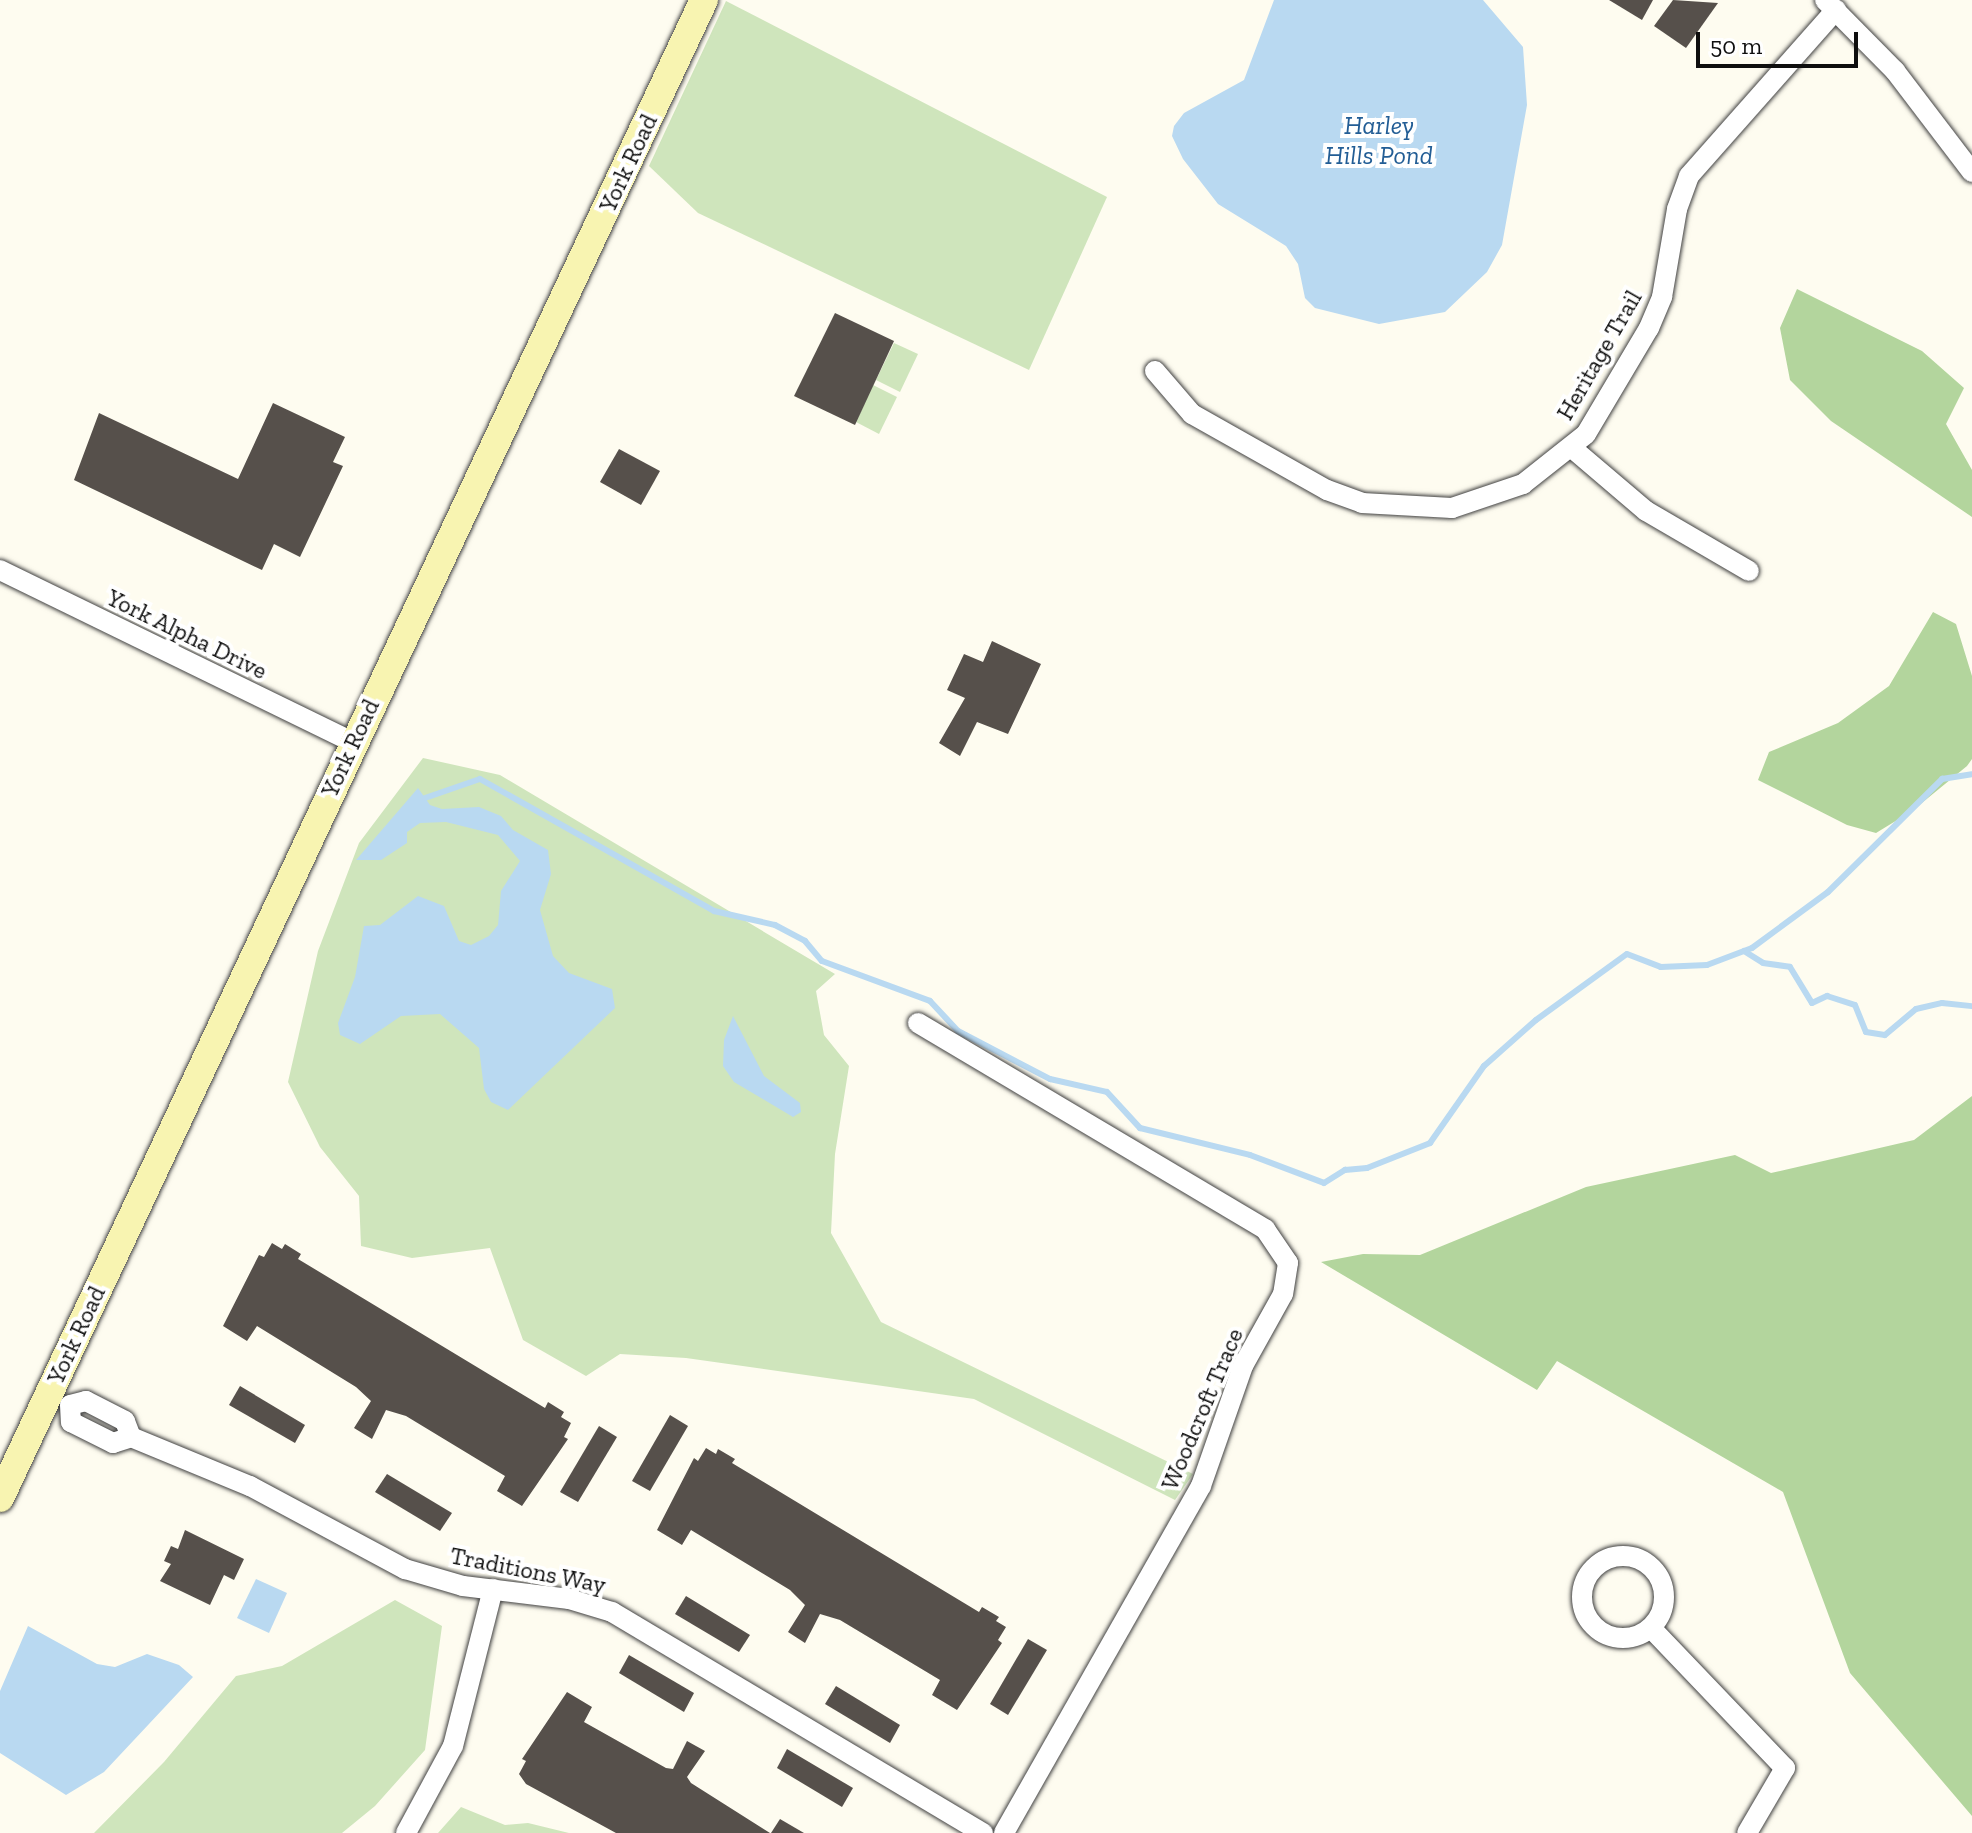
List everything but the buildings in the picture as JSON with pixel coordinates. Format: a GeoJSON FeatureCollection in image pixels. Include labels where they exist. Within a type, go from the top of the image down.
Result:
{"type":"FeatureCollection","features":[{"type":"Feature","properties":{"kind":"street","name":"York Road"},"geometry":{"type":"LineString","coordinates":[[0,1498],[59,1400],[353,742],[704,0]]}},
{"type":"Feature","properties":{"kind":"street"},"geometry":{"type":"LineString","coordinates":[[1830,5],[1920,100],[1972,172]]}},
{"type":"Feature","properties":{"kind":"street","name":"Heritage Trail"},"geometry":{"type":"LineString","coordinates":[[1155,371],[1192,414],[1327,490],[1385,508],[1441,509],[1487,500],[1523,484],[1572,448],[1595,422],[1657,312],[1677,209],[1689,176],[1830,5]]}},
{"type":"Feature","properties":{"kind":"street"},"geometry":{"type":"LineString","coordinates":[[1572,448],[1646,511],[1749,571]]}},
{"type":"Feature","properties":{"kind":"street","name":"York Alpha Drive"},"geometry":{"type":"LineString","coordinates":[[0,570],[353,742]]}},
{"type":"Feature","properties":{"kind":"street","name":"Woodcroft Trace"},"geometry":{"type":"LineString","coordinates":[[918,1023],[1265,1229],[1280,1245],[1288,1263],[1287,1284],[1243,1366],[1201,1486],[1004,1833]]}},
{"type":"Feature","properties":{"kind":"street","name":"Traditions Way"},"geometry":{"type":"LineString","coordinates":[[59,1400],[86,1401],[125,1421],[131,1437],[276,1498],[381,1559],[434,1579],[569,1599],[612,1612],[983,1833]]}},
{"type":"Feature","properties":{"kind":"street"},"geometry":{"type":"LineString","coordinates":[[1628,1556],[1652,1568],[1660,1579],[1664,1605],[1651,1628],[1628,1639],[1593,1627],[1581,1594],[1592,1569],[1602,1561],[1628,1556]]}},
{"type":"Feature","properties":{"kind":"street"},"geometry":{"type":"LineString","coordinates":[[406,1833],[453,1746],[493,1589]]}},
{"type":"Feature","properties":{"kind":"street"},"geometry":{"type":"LineString","coordinates":[[1651,1628],[1785,1768],[1747,1833]]}},
{"type":"Feature","properties":{"kind":"green space"},"geometry":{"type":"Polygon","coordinates":[[[726,1],[1107,197],[1029,370],[698,213],[649,166],[726,1]]]}},
{"type":"Feature","properties":{"kind":"green space"},"geometry":{"type":"Polygon","coordinates":[[[1797,289],[1922,351],[1964,388],[1946,424],[1972,470],[1972,517],[1831,421],[1790,380],[1780,328],[1797,289]]]}},
{"type":"Feature","properties":{"kind":"green space"},"geometry":{"type":"Polygon","coordinates":[[[894,343],[918,354],[900,392],[876,380],[894,343]]]}},
{"type":"Feature","properties":{"kind":"green space"},"geometry":{"type":"Polygon","coordinates":[[[873,385],[897,397],[879,434],[856,422],[873,385]]]}},
{"type":"Feature","properties":{"kind":"green space"},"geometry":{"type":"Polygon","coordinates":[[[1933,612],[1956,624],[1972,676],[1972,759],[1967,766],[1912,811],[1876,833],[1847,825],[1758,780],[1769,752],[1838,723],[1889,686],[1933,612]]]}},
{"type":"Feature","properties":{"kind":"green space"},"geometry":{"type":"Polygon","coordinates":[[[423,758],[500,775],[835,974],[816,991],[824,1035],[849,1066],[835,1154],[831,1233],[881,1322],[1193,1474],[1175,1500],[974,1399],[686,1358],[620,1354],[586,1376],[523,1340],[490,1248],[412,1258],[361,1246],[359,1196],[320,1147],[288,1082],[318,951],[359,843],[423,758]]]}},
{"type":"Feature","properties":{"kind":"green space"},"geometry":{"type":"Polygon","coordinates":[[[1972,1096],[1972,1816],[1850,1673],[1783,1492],[1557,1361],[1537,1390],[1321,1262],[1363,1254],[1420,1255],[1586,1187],[1735,1155],[1771,1173],[1914,1140],[1972,1096]]]}},
{"type":"Feature","properties":{"kind":"green space"},"geometry":{"type":"Polygon","coordinates":[[[395,1600],[442,1626],[425,1750],[375,1806],[342,1833],[94,1833],[164,1762],[236,1676],[282,1666],[395,1600]]]}},
{"type":"Feature","properties":{"kind":"green space"},"geometry":{"type":"Polygon","coordinates":[[[461,1807],[505,1825],[528,1823],[569,1833],[438,1833],[461,1807]]]}},
{"type":"Feature","properties":{"kind":"water","name":"Harley Hills Pond"},"geometry":{"type":"Polygon","coordinates":[[[1274,0],[1483,0],[1523,47],[1527,105],[1502,245],[1487,272],[1445,312],[1379,324],[1315,308],[1305,298],[1298,264],[1286,246],[1218,204],[1183,159],[1172,136],[1174,126],[1184,113],[1244,80],[1274,0]]]}},
{"type":"Feature","properties":{"kind":"water"},"geometry":{"type":"Polygon","coordinates":[[[418,788],[430,805],[442,809],[479,807],[501,816],[513,830],[548,850],[551,874],[540,910],[553,956],[569,973],[612,989],[615,1008],[508,1110],[491,1102],[484,1089],[479,1048],[440,1014],[401,1016],[360,1044],[340,1035],[338,1023],[355,977],[364,926],[380,925],[418,896],[444,906],[459,941],[471,945],[489,936],[498,925],[501,891],[520,861],[498,835],[446,822],[420,823],[407,832],[407,843],[381,860],[356,860],[418,788]]]}},
{"type":"Feature","properties":{"kind":"water"},"geometry":{"type":"Polygon","coordinates":[[[733,1016],[764,1076],[800,1103],[801,1112],[793,1117],[734,1082],[723,1066],[724,1040],[733,1016]]]}},
{"type":"Feature","properties":{"kind":"water"},"geometry":{"type":"Polygon","coordinates":[[[256,1579],[287,1593],[269,1633],[237,1618],[256,1579]]]}},
{"type":"Feature","properties":{"kind":"water"},"geometry":{"type":"Polygon","coordinates":[[[28,1626],[97,1664],[115,1667],[147,1654],[179,1665],[193,1677],[104,1772],[66,1795],[0,1753],[0,1691],[28,1626]]]}},
{"type":"Feature","properties":{"kind":"waterway"},"geometry":{"type":"LineString","coordinates":[[425,798],[480,779],[714,911],[775,925],[805,941],[822,961],[930,1001],[958,1031],[1050,1079],[1107,1092],[1140,1128],[1250,1155],[1324,1183],[1345,1170],[1367,1168],[1430,1143],[1484,1066],[1536,1020],[1627,954],[1661,967],[1707,965],[1752,948],[1828,892],[1942,779],[1972,774]]}},
{"type":"Feature","properties":{"kind":"waterway"},"geometry":{"type":"LineString","coordinates":[[1744,951],[1763,963],[1790,967],[1812,1003],[1827,996],[1855,1005],[1866,1032],[1885,1035],[1916,1009],[1942,1003],[1972,1006]]}}]}
